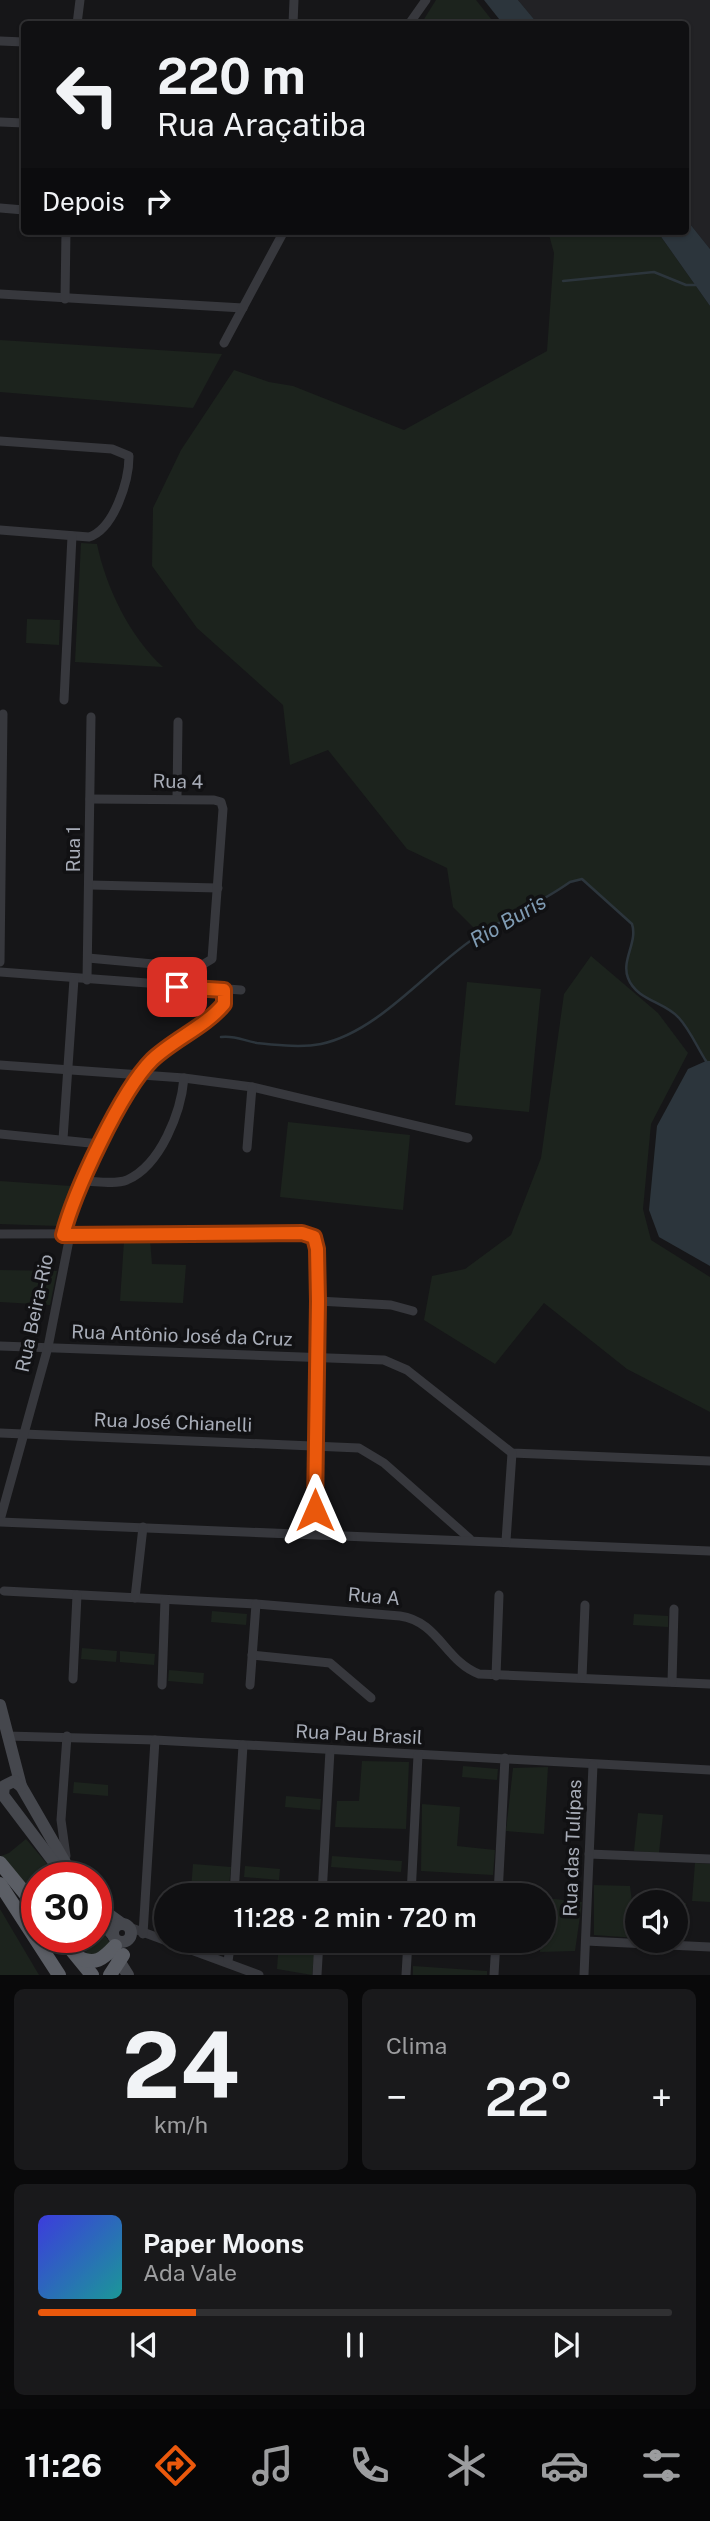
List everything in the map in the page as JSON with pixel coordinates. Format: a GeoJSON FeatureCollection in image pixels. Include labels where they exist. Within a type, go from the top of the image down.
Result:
{"type":"FeatureCollection","features":[{"type":"Feature","properties":{"kind":"highway"},"geometry":{"type":"LineString","coordinates":[[0,1863],[21,1889]]}},
{"type":"Feature","properties":{"kind":"highway"},"geometry":{"type":"LineString","coordinates":[[0,1884],[59,1975]]}},
{"type":"Feature","properties":{"kind":"highway"},"geometry":{"type":"LineString","coordinates":[[77,1957],[90,1962],[97,1961],[123,1944]]}},
{"type":"Feature","properties":{"kind":"highway"},"geometry":{"type":"LineString","coordinates":[[74,1953],[92,1975]]}},
{"type":"Feature","properties":{"kind":"main road"},"geometry":{"type":"LineString","coordinates":[[0,1705],[21,1786],[63,1862]]}},
{"type":"Feature","properties":{"kind":"main road"},"geometry":{"type":"LineString","coordinates":[[21,1786],[17,1782],[8,1782],[3,1789],[5,1798],[58,1862]]}},
{"type":"Feature","properties":{"kind":"main road"},"geometry":{"type":"LineString","coordinates":[[112,1928],[123,1944],[135,1975]]}},
{"type":"Feature","properties":{"kind":"street"},"geometry":{"type":"LineString","coordinates":[[77,21],[80,0]]}},
{"type":"Feature","properties":{"kind":"street"},"geometry":{"type":"LineString","coordinates":[[293,21],[294,0]]}},
{"type":"Feature","properties":{"kind":"street"},"geometry":{"type":"LineString","coordinates":[[411,21],[426,0]]}},
{"type":"Feature","properties":{"kind":"street"},"geometry":{"type":"LineString","coordinates":[[0,41],[21,42]]}},
{"type":"Feature","properties":{"kind":"street"},"geometry":{"type":"LineString","coordinates":[[0,122],[21,123]]}},
{"type":"Feature","properties":{"kind":"street"},"geometry":{"type":"LineString","coordinates":[[0,208],[21,210]]}},
{"type":"Feature","properties":{"kind":"street"},"geometry":{"type":"LineString","coordinates":[[65,299],[66,235]]}},
{"type":"Feature","properties":{"kind":"street"},"geometry":{"type":"LineString","coordinates":[[225,343],[282,235]]}},
{"type":"Feature","properties":{"kind":"street"},"geometry":{"type":"LineString","coordinates":[[0,295],[243,308]]}},
{"type":"Feature","properties":{"kind":"street"},"geometry":{"type":"LineString","coordinates":[[0,442],[112,449],[129,456],[127,477],[113,513],[98,534],[89,537],[0,530]]}},
{"type":"Feature","properties":{"kind":"street"},"geometry":{"type":"LineString","coordinates":[[64,700],[72,536]]}},
{"type":"Feature","properties":{"kind":"street"},"geometry":{"type":"LineString","coordinates":[[0,962],[3,714]]}},
{"type":"Feature","properties":{"kind":"street","name":"Rua 1"},"geometry":{"type":"LineString","coordinates":[[87,980],[91,718]]}},
{"type":"Feature","properties":{"kind":"street"},"geometry":{"type":"LineString","coordinates":[[177,798],[178,722]]}},
{"type":"Feature","properties":{"kind":"street","name":"Rua 4"},"geometry":{"type":"LineString","coordinates":[[90,799],[177,798],[214,800],[223,806],[218,888]]}},
{"type":"Feature","properties":{"kind":"street"},"geometry":{"type":"LineString","coordinates":[[88,958],[197,968],[208,964],[212,959],[218,888],[90,885]]}},
{"type":"Feature","properties":{"kind":"street"},"geometry":{"type":"LineString","coordinates":[[0,972],[241,990]]}},
{"type":"Feature","properties":{"kind":"street"},"geometry":{"type":"LineString","coordinates":[[63,1139],[74,979]]}},
{"type":"Feature","properties":{"kind":"street","name":"Rua Beira-Rio"},"geometry":{"type":"LineString","coordinates":[[0,1521],[48,1347],[66,1235],[83,1181],[100,1144],[140,1074],[163,1050],[222,1006],[224,990]]}},
{"type":"Feature","properties":{"kind":"street"},"geometry":{"type":"LineString","coordinates":[[0,1065],[140,1074],[252,1087],[468,1138]]}},
{"type":"Feature","properties":{"kind":"street"},"geometry":{"type":"LineString","coordinates":[[83,1181],[123,1181],[142,1168],[171,1129],[179,1108],[184,1078]]}},
{"type":"Feature","properties":{"kind":"street"},"geometry":{"type":"LineString","coordinates":[[247,1148],[252,1087]]}},
{"type":"Feature","properties":{"kind":"street"},"geometry":{"type":"LineString","coordinates":[[0,1134],[100,1144]]}},
{"type":"Feature","properties":{"kind":"street"},"geometry":{"type":"LineString","coordinates":[[0,1234],[302,1233],[314,1237],[317,1249],[318,1301],[315,1532]]}},
{"type":"Feature","properties":{"kind":"street"},"geometry":{"type":"LineString","coordinates":[[318,1301],[391,1305],[413,1311]]}},
{"type":"Feature","properties":{"kind":"street","name":"Rua Antônio José da Cruz"},"geometry":{"type":"LineString","coordinates":[[0,1346],[369,1358],[396,1364],[512,1453]]}},
{"type":"Feature","properties":{"kind":"street","name":"Rua José Chianelli"},"geometry":{"type":"LineString","coordinates":[[0,1433],[344,1446],[370,1453],[384,1463],[470,1539]]}},
{"type":"Feature","properties":{"kind":"street"},"geometry":{"type":"LineString","coordinates":[[506,1541],[512,1453],[710,1461]]}},
{"type":"Feature","properties":{"kind":"street"},"geometry":{"type":"LineString","coordinates":[[0,1521],[315,1532],[710,1551]]}},
{"type":"Feature","properties":{"kind":"street"},"geometry":{"type":"LineString","coordinates":[[135,1598],[143,1527]]}},
{"type":"Feature","properties":{"kind":"street","name":"Rua A"},"geometry":{"type":"LineString","coordinates":[[4,1591],[256,1604],[411,1617],[435,1633],[467,1668],[479,1674],[710,1684]]}},
{"type":"Feature","properties":{"kind":"street"},"geometry":{"type":"LineString","coordinates":[[73,1679],[78,1595]]}},
{"type":"Feature","properties":{"kind":"street"},"geometry":{"type":"LineString","coordinates":[[496,1676],[499,1595]]}},
{"type":"Feature","properties":{"kind":"street"},"geometry":{"type":"LineString","coordinates":[[162,1685],[165,1600]]}},
{"type":"Feature","properties":{"kind":"street"},"geometry":{"type":"LineString","coordinates":[[250,1685],[256,1604]]}},
{"type":"Feature","properties":{"kind":"street"},"geometry":{"type":"LineString","coordinates":[[582,1678],[585,1605]]}},
{"type":"Feature","properties":{"kind":"street"},"geometry":{"type":"LineString","coordinates":[[672,1682],[674,1609]]}},
{"type":"Feature","properties":{"kind":"street"},"geometry":{"type":"LineString","coordinates":[[252,1655],[330,1663],[371,1698]]}},
{"type":"Feature","properties":{"kind":"street","name":"Rua Pau Brasil"},"geometry":{"type":"LineString","coordinates":[[7,1736],[155,1740],[710,1770]]}},
{"type":"Feature","properties":{"kind":"street"},"geometry":{"type":"LineString","coordinates":[[66,1736],[61,1820],[67,1862]]}},
{"type":"Feature","properties":{"kind":"street"},"geometry":{"type":"LineString","coordinates":[[123,1944],[144,1909],[155,1740]]}},
{"type":"Feature","properties":{"kind":"street"},"geometry":{"type":"LineString","coordinates":[[235,1883],[243,1745]]}},
{"type":"Feature","properties":{"kind":"street"},"geometry":{"type":"LineString","coordinates":[[323,1883],[330,1749]]}},
{"type":"Feature","properties":{"kind":"street"},"geometry":{"type":"LineString","coordinates":[[412,1883],[418,1755]]}},
{"type":"Feature","properties":{"kind":"street"},"geometry":{"type":"LineString","coordinates":[[499,1883],[505,1758]]}},
{"type":"Feature","properties":{"kind":"street","name":"Rua das Tulípas"},"geometry":{"type":"LineString","coordinates":[[584,1975],[593,1765]]}},
{"type":"Feature","properties":{"kind":"street"},"geometry":{"type":"LineString","coordinates":[[45,1829],[54,1828],[61,1820]]}},
{"type":"Feature","properties":{"kind":"street"},"geometry":{"type":"LineString","coordinates":[[589,1854],[710,1859]]}},
{"type":"Feature","properties":{"kind":"street"},"geometry":{"type":"LineString","coordinates":[[123,1944],[144,1909]]}},
{"type":"Feature","properties":{"kind":"street"},"geometry":{"type":"LineString","coordinates":[[586,1941],[710,1947]]}},
{"type":"Feature","properties":{"kind":"street"},"geometry":{"type":"LineString","coordinates":[[123,1944],[228,1961],[257,1975]]}},
{"type":"Feature","properties":{"kind":"street"},"geometry":{"type":"LineString","coordinates":[[228,1961],[229,1953]]}},
{"type":"Feature","properties":{"kind":"street"},"geometry":{"type":"LineString","coordinates":[[317,1975],[318,1953]]}},
{"type":"Feature","properties":{"kind":"street"},"geometry":{"type":"LineString","coordinates":[[406,1975],[407,1953]]}},
{"type":"Feature","properties":{"kind":"street"},"geometry":{"type":"LineString","coordinates":[[494,1975],[495,1953]]}},
{"type":"Feature","properties":{"kind":"shaded area"},"geometry":{"type":"Polygon","coordinates":[[[436,0],[476,0],[493,21],[423,21],[436,0]]]}},
{"type":"Feature","properties":{"kind":"shaded area"},"geometry":{"type":"Polygon","coordinates":[[[484,0],[518,0],[536,21],[501,21],[484,0]]]}},
{"type":"Feature","properties":{"kind":"shaded area"},"geometry":{"type":"Polygon","coordinates":[[[518,0],[710,0],[710,249],[689,223],[689,21],[536,21],[518,0]]]}},
{"type":"Feature","properties":{"kind":"shaded area"},"geometry":{"type":"Polygon","coordinates":[[[689,223],[710,249],[710,306],[660,235],[689,235],[689,223]]]}},
{"type":"Feature","properties":{"kind":"shaded area"},"geometry":{"type":"Polygon","coordinates":[[[549,235],[660,235],[710,306],[710,1061],[706,1061],[690,1033],[673,1012],[632,986],[626,971],[633,938],[632,924],[582,879],[570,882],[480,934],[453,907],[447,868],[407,849],[328,750],[290,765],[283,705],[197,628],[152,566],[153,508],[181,450],[234,370],[269,382],[293,386],[404,430],[547,351],[554,253],[549,235]]]}},
{"type":"Feature","properties":{"kind":"shaded area"},"geometry":{"type":"Polygon","coordinates":[[[0,340],[222,354],[193,408],[0,392],[0,340]]]}},
{"type":"Feature","properties":{"kind":"shaded area"},"geometry":{"type":"Polygon","coordinates":[[[81,543],[97,544],[106,578],[121,611],[140,641],[163,667],[75,662],[81,543]]]}},
{"type":"Feature","properties":{"kind":"shaded area"},"geometry":{"type":"Polygon","coordinates":[[[27,619],[60,620],[59,645],[26,643],[27,619]]]}},
{"type":"Feature","properties":{"kind":"shaded area"},"geometry":{"type":"Polygon","coordinates":[[[591,956],[658,1013],[688,1053],[651,1124],[643,1209],[651,1240],[710,1277],[710,1412],[627,1369],[544,1303],[495,1364],[424,1320],[432,1276],[465,1269],[511,1235],[541,1158],[564,994],[591,956]]]}},
{"type":"Feature","properties":{"kind":"shaded area"},"geometry":{"type":"Polygon","coordinates":[[[467,982],[541,989],[529,1112],[455,1105],[467,982]]]}},
{"type":"Feature","properties":{"kind":"shaded area"},"geometry":{"type":"Polygon","coordinates":[[[710,1061],[710,1266],[659,1237],[649,1210],[657,1126],[688,1069],[710,1061]]]}},
{"type":"Feature","properties":{"kind":"shaded area"},"geometry":{"type":"Polygon","coordinates":[[[288,1122],[410,1135],[403,1210],[280,1197],[288,1122]]]}},
{"type":"Feature","properties":{"kind":"shaded area"},"geometry":{"type":"Polygon","coordinates":[[[0,1181],[71,1186],[59,1226],[0,1224],[0,1181]]]}},
{"type":"Feature","properties":{"kind":"shaded area"},"geometry":{"type":"Polygon","coordinates":[[[150,1240],[152,1264],[186,1265],[183,1303],[120,1301],[124,1241],[150,1240]]]}},
{"type":"Feature","properties":{"kind":"shaded area"},"geometry":{"type":"Polygon","coordinates":[[[0,1270],[57,1271],[50,1305],[0,1302],[0,1270]]]}},
{"type":"Feature","properties":{"kind":"shaded area"},"geometry":{"type":"Polygon","coordinates":[[[212,1611],[247,1614],[246,1625],[211,1622],[212,1611]]]}},
{"type":"Feature","properties":{"kind":"shaded area"},"geometry":{"type":"Polygon","coordinates":[[[634,1614],[668,1616],[668,1627],[633,1625],[634,1614]]]}},
{"type":"Feature","properties":{"kind":"shaded area"},"geometry":{"type":"Polygon","coordinates":[[[82,1648],[117,1651],[116,1662],[81,1659],[82,1648]]]}},
{"type":"Feature","properties":{"kind":"shaded area"},"geometry":{"type":"Polygon","coordinates":[[[120,1651],[155,1654],[154,1665],[120,1662],[120,1651]]]}},
{"type":"Feature","properties":{"kind":"shaded area"},"geometry":{"type":"Polygon","coordinates":[[[169,1670],[204,1673],[203,1684],[168,1681],[169,1670]]]}},
{"type":"Feature","properties":{"kind":"shaded area"},"geometry":{"type":"Polygon","coordinates":[[[362,1761],[409,1762],[406,1829],[335,1827],[337,1801],[359,1801],[362,1761]]]}},
{"type":"Feature","properties":{"kind":"shaded area"},"geometry":{"type":"Polygon","coordinates":[[[463,1766],[498,1769],[497,1780],[462,1777],[463,1766]]]}},
{"type":"Feature","properties":{"kind":"shaded area"},"geometry":{"type":"Polygon","coordinates":[[[548,1767],[544,1834],[506,1831],[513,1768],[548,1767]]]}},
{"type":"Feature","properties":{"kind":"shaded area"},"geometry":{"type":"Polygon","coordinates":[[[74,1782],[108,1785],[108,1796],[73,1793],[74,1782]]]}},
{"type":"Feature","properties":{"kind":"shaded area"},"geometry":{"type":"Polygon","coordinates":[[[286,1796],[321,1799],[320,1810],[285,1807],[286,1796]]]}},
{"type":"Feature","properties":{"kind":"shaded area"},"geometry":{"type":"Polygon","coordinates":[[[422,1804],[460,1807],[457,1846],[495,1850],[493,1875],[421,1871],[422,1804]]]}},
{"type":"Feature","properties":{"kind":"shaded area"},"geometry":{"type":"Polygon","coordinates":[[[638,1813],[663,1815],[659,1853],[634,1851],[638,1813]]]}},
{"type":"Feature","properties":{"kind":"shaded area"},"geometry":{"type":"Polygon","coordinates":[[[26,1839],[45,1862],[21,1862],[21,1878],[1,1856],[26,1839]]]}},
{"type":"Feature","properties":{"kind":"shaded area"},"geometry":{"type":"Polygon","coordinates":[[[332,1856],[402,1861],[401,1872],[331,1867],[332,1856]]]}},
{"type":"Feature","properties":{"kind":"shaded area"},"geometry":{"type":"Polygon","coordinates":[[[695,1863],[710,1864],[710,1902],[692,1901],[695,1863]]]}},
{"type":"Feature","properties":{"kind":"shaded area"},"geometry":{"type":"Polygon","coordinates":[[[193,1864],[231,1867],[229,1883],[191,1883],[193,1864]]]}},
{"type":"Feature","properties":{"kind":"shaded area"},"geometry":{"type":"Polygon","coordinates":[[[245,1866],[280,1869],[279,1880],[244,1877],[245,1866]]]}},
{"type":"Feature","properties":{"kind":"shaded area"},"geometry":{"type":"Polygon","coordinates":[[[594,1885],[630,1886],[630,1890],[625,1890],[625,1937],[594,1935],[594,1885]]]}},
{"type":"Feature","properties":{"kind":"shaded area"},"geometry":{"type":"Polygon","coordinates":[[[556,1899],[582,1902],[575,1951],[556,1952],[556,1899]]]}},
{"type":"Feature","properties":{"kind":"shaded area"},"geometry":{"type":"Polygon","coordinates":[[[0,1909],[21,1945],[21,1953],[26,1953],[39,1975],[0,1975],[0,1909]]]}},
{"type":"Feature","properties":{"kind":"shaded area"},"geometry":{"type":"Polygon","coordinates":[[[87,1953],[103,1953],[102,1955],[91,1958],[87,1953]]]}},
{"type":"Feature","properties":{"kind":"shaded area"},"geometry":{"type":"Polygon","coordinates":[[[278,1953],[315,1953],[312,1975],[277,1969],[278,1953]]]}},
{"type":"Feature","properties":{"kind":"shaded area"},"geometry":{"type":"Polygon","coordinates":[[[413,1966],[487,1971],[487,1975],[413,1975],[413,1966]]]}},
{"type":"Feature","properties":{"kind":"waterway"},"geometry":{"type":"LineString","coordinates":[[563,281],[654,272],[686,285],[696,285]]}},
{"type":"Feature","properties":{"kind":"waterway","name":"Rio Buris"},"geometry":{"type":"LineString","coordinates":[[221,1037],[297,1046],[321,1044],[343,1037],[365,1026],[482,933],[570,882],[582,879],[632,924],[633,938],[626,971],[632,986],[679,1018],[706,1061]]}},
{"type":"Feature","properties":{"kind":"route"},"geometry":{"type":"LineString","coordinates":[[177,987],[224,990],[224,1004],[163,1050],[140,1074],[100,1144],[76,1195],[63,1235],[302,1233],[314,1237],[317,1242],[318,1301],[315,1510]]}}]}
